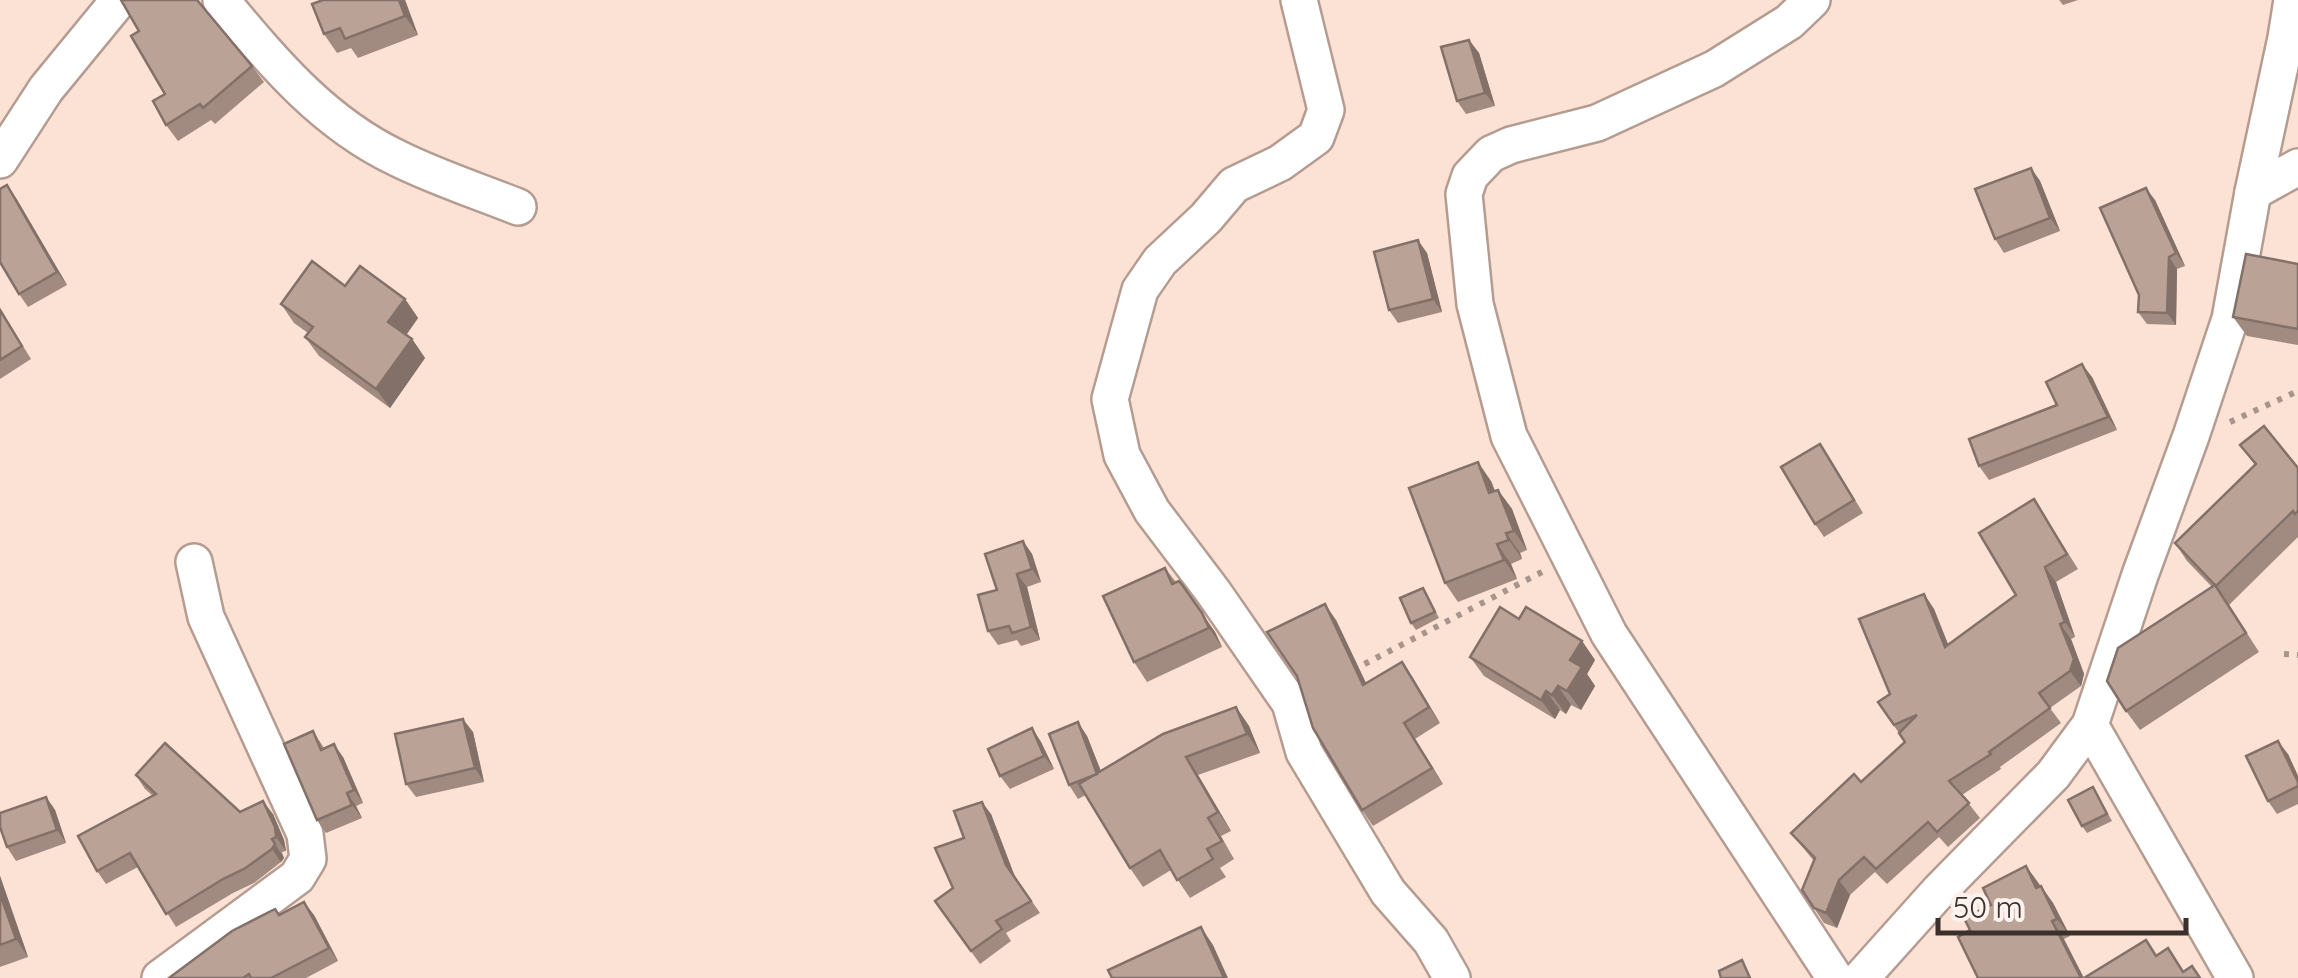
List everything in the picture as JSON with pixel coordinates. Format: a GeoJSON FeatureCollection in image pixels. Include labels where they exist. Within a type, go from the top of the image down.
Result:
{"type":"FeatureCollection","features":[{"type":"Feature","properties":{"kind":"street"},"geometry":{"type":"LineString","coordinates":[[0,160],[46,89],[119,0]]}},
{"type":"Feature","properties":{"kind":"street"},"geometry":{"type":"LineString","coordinates":[[222,0],[281,71],[339,122],[396,158],[518,207]]}},
{"type":"Feature","properties":{"kind":"street"},"geometry":{"type":"LineString","coordinates":[[1299,0],[1326,110],[1316,138],[1280,163],[1234,185],[1160,262],[1140,290],[1110,399],[1122,455],[1152,511],[1290,703],[1304,752],[1388,892],[1431,941],[1452,978]]}},
{"type":"Feature","properties":{"kind":"street"},"geometry":{"type":"LineString","coordinates":[[1812,0],[1789,22],[1714,68],[1598,122],[1510,145],[1491,154],[1470,176],[1464,194],[1475,304],[1509,436],[1609,634],[1835,978]]}},
{"type":"Feature","properties":{"kind":"street"},"geometry":{"type":"LineString","coordinates":[[1860,978],[2053,775],[2090,725],[2230,320],[2292,0]]}},
{"type":"Feature","properties":{"kind":"street"},"geometry":{"type":"LineString","coordinates":[[2253,192],[2298,166]]}},
{"type":"Feature","properties":{"kind":"street"},"geometry":{"type":"LineString","coordinates":[[160,978],[297,877],[308,858],[305,834],[206,617],[194,562]]}},
{"type":"Feature","properties":{"kind":"street"},"geometry":{"type":"LineString","coordinates":[[2090,725],[2235,978]]}},
{"type":"Feature","properties":{"kind":"path"},"geometry":{"type":"LineString","coordinates":[[2191,436],[2246,417],[2298,391]]}},
{"type":"Feature","properties":{"kind":"path"},"geometry":{"type":"LineString","coordinates":[[1342,676],[1570,558]]}},
{"type":"Feature","properties":{"kind":"path"},"geometry":{"type":"LineString","coordinates":[[2284,654],[2298,655]]}},
{"type":"Feature","properties":{"kind":"building"},"geometry":{"type":"Polygon","coordinates":[[[121,0],[197,0],[252,66],[203,108],[200,104],[166,125],[153,101],[165,94],[131,36],[139,31],[121,0]]]}},
{"type":"Feature","properties":{"kind":"building"},"geometry":{"type":"Polygon","coordinates":[[[323,0],[399,0],[405,16],[345,39],[340,28],[324,34],[312,4],[323,0]]]}},
{"type":"Feature","properties":{"kind":"building"},"geometry":{"type":"Polygon","coordinates":[[[1469,40],[1485,93],[1457,101],[1441,47],[1469,40]]]}},
{"type":"Feature","properties":{"kind":"building"},"geometry":{"type":"Polygon","coordinates":[[[2031,168],[2050,218],[1995,239],[1975,189],[2031,168]]]}},
{"type":"Feature","properties":{"kind":"building"},"geometry":{"type":"Polygon","coordinates":[[[7,185],[57,272],[19,294],[0,262],[0,189],[7,185]]]}},
{"type":"Feature","properties":{"kind":"building"},"geometry":{"type":"Polygon","coordinates":[[[2146,188],[2176,253],[2169,257],[2167,313],[2138,312],[2139,295],[2100,208],[2146,188]]]}},
{"type":"Feature","properties":{"kind":"building"},"geometry":{"type":"Polygon","coordinates":[[[1418,240],[1433,299],[1389,310],[1374,252],[1418,240]]]}},
{"type":"Feature","properties":{"kind":"building"},"geometry":{"type":"Polygon","coordinates":[[[2246,254],[2298,264],[2298,329],[2233,317],[2246,254]]]}},
{"type":"Feature","properties":{"kind":"building"},"geometry":{"type":"Polygon","coordinates":[[[312,261],[345,286],[360,266],[405,299],[388,322],[412,339],[376,389],[305,337],[313,327],[281,304],[312,261]]]}},
{"type":"Feature","properties":{"kind":"building"},"geometry":{"type":"Polygon","coordinates":[[[0,310],[22,346],[0,360],[0,310]]]}},
{"type":"Feature","properties":{"kind":"building"},"geometry":{"type":"Polygon","coordinates":[[[2082,364],[2108,417],[1979,466],[1969,439],[2057,405],[2046,382],[2082,364]]]}},
{"type":"Feature","properties":{"kind":"building"},"geometry":{"type":"Polygon","coordinates":[[[2264,426],[2298,468],[2298,511],[2293,511],[2216,586],[2175,543],[2256,464],[2240,445],[2264,426]]]}},
{"type":"Feature","properties":{"kind":"building"},"geometry":{"type":"Polygon","coordinates":[[[1820,444],[1854,500],[1815,524],[1781,467],[1820,444]]]}},
{"type":"Feature","properties":{"kind":"building"},"geometry":{"type":"Polygon","coordinates":[[[1478,462],[1489,493],[1498,490],[1514,531],[1506,533],[1509,540],[1497,544],[1504,560],[1445,583],[1409,488],[1478,462]]]}},
{"type":"Feature","properties":{"kind":"building"},"geometry":{"type":"Polygon","coordinates":[[[2034,499],[2067,554],[2045,567],[2074,659],[2070,671],[2039,693],[2050,708],[1949,781],[1969,803],[1937,832],[1928,822],[1876,869],[1864,857],[1839,880],[1826,913],[1814,908],[1802,890],[1815,858],[1791,833],[1854,774],[1861,782],[1905,742],[1899,733],[1917,715],[1894,725],[1878,702],[1890,694],[1859,619],[1924,594],[1945,647],[2016,595],[1979,533],[2034,499]]]}},
{"type":"Feature","properties":{"kind":"building"},"geometry":{"type":"Polygon","coordinates":[[[1023,541],[1032,569],[1017,574],[1031,627],[1012,633],[1009,626],[988,631],[978,595],[997,590],[985,554],[1023,541]]]}},
{"type":"Feature","properties":{"kind":"building"},"geometry":{"type":"Polygon","coordinates":[[[1165,568],[1172,584],[1179,581],[1183,586],[1209,628],[1134,662],[1103,596],[1165,568]]]}},
{"type":"Feature","properties":{"kind":"building"},"geometry":{"type":"Polygon","coordinates":[[[2215,585],[2246,633],[2126,711],[2107,681],[2118,648],[2215,585]]]}},
{"type":"Feature","properties":{"kind":"building"},"geometry":{"type":"Polygon","coordinates":[[[1423,588],[1435,612],[1411,623],[1400,598],[1423,588]]]}},
{"type":"Feature","properties":{"kind":"building"},"geometry":{"type":"Polygon","coordinates":[[[1325,604],[1363,685],[1402,662],[1429,707],[1404,723],[1432,768],[1362,810],[1313,728],[1297,676],[1267,632],[1325,604]]]}},
{"type":"Feature","properties":{"kind":"building"},"geometry":{"type":"Polygon","coordinates":[[[1500,607],[1519,619],[1526,607],[1582,641],[1570,660],[1582,667],[1567,691],[1558,686],[1552,695],[1546,691],[1541,700],[1470,657],[1500,607]]]}},
{"type":"Feature","properties":{"kind":"building"},"geometry":{"type":"Polygon","coordinates":[[[1236,707],[1247,734],[1186,757],[1218,812],[1208,818],[1222,841],[1207,849],[1213,859],[1177,880],[1160,850],[1130,868],[1079,784],[1163,734],[1236,707]]]}},
{"type":"Feature","properties":{"kind":"building"},"geometry":{"type":"Polygon","coordinates":[[[463,719],[475,768],[406,784],[395,734],[463,719]]]}},
{"type":"Feature","properties":{"kind":"building"},"geometry":{"type":"Polygon","coordinates":[[[1078,722],[1097,774],[1069,785],[1049,734],[1078,722]]]}},
{"type":"Feature","properties":{"kind":"building"},"geometry":{"type":"Polygon","coordinates":[[[1032,728],[1044,756],[1000,776],[988,749],[1032,728]]]}},
{"type":"Feature","properties":{"kind":"building"},"geometry":{"type":"Polygon","coordinates":[[[313,731],[321,750],[334,744],[354,790],[347,793],[352,805],[317,820],[284,744],[313,731]]]}},
{"type":"Feature","properties":{"kind":"building"},"geometry":{"type":"Polygon","coordinates":[[[2278,741],[2298,786],[2268,801],[2246,756],[2278,741]]]}},
{"type":"Feature","properties":{"kind":"building"},"geometry":{"type":"Polygon","coordinates":[[[165,743],[240,812],[263,801],[276,837],[272,839],[272,849],[244,869],[166,914],[130,853],[97,871],[78,836],[156,794],[136,775],[165,743]]]}},
{"type":"Feature","properties":{"kind":"building"},"geometry":{"type":"Polygon","coordinates":[[[2093,787],[2107,814],[2082,826],[2068,800],[2093,787]]]}},
{"type":"Feature","properties":{"kind":"building"},"geometry":{"type":"Polygon","coordinates":[[[46,797],[57,830],[7,847],[0,813],[46,797]]]}},
{"type":"Feature","properties":{"kind":"building"},"geometry":{"type":"Polygon","coordinates":[[[982,802],[1006,865],[1031,901],[996,921],[1002,929],[971,951],[935,901],[953,888],[935,848],[964,838],[954,811],[982,802]]]}},
{"type":"Feature","properties":{"kind":"building"},"geometry":{"type":"Polygon","coordinates":[[[2026,866],[2036,888],[2041,886],[2057,919],[2052,921],[2081,978],[1978,978],[1958,937],[1970,930],[1964,918],[1991,905],[1983,888],[2026,866]]]}},
{"type":"Feature","properties":{"kind":"building"},"geometry":{"type":"Polygon","coordinates":[[[0,894],[16,939],[0,945],[0,894]]]}},
{"type":"Feature","properties":{"kind":"building"},"geometry":{"type":"Polygon","coordinates":[[[304,902],[329,948],[271,978],[251,978],[249,974],[243,978],[169,978],[232,931],[275,909],[279,915],[304,902]]]}},
{"type":"Feature","properties":{"kind":"building"},"geometry":{"type":"Polygon","coordinates":[[[1201,927],[1224,978],[1112,978],[1108,970],[1201,927]]]}},
{"type":"Feature","properties":{"kind":"building"},"geometry":{"type":"Polygon","coordinates":[[[2146,940],[2156,956],[2168,948],[2183,972],[2192,966],[2200,978],[2084,978],[2146,940]]]}},
{"type":"Feature","properties":{"kind":"building"},"geometry":{"type":"Polygon","coordinates":[[[1742,960],[1750,978],[1721,978],[1719,971],[1742,960]]]}}]}
